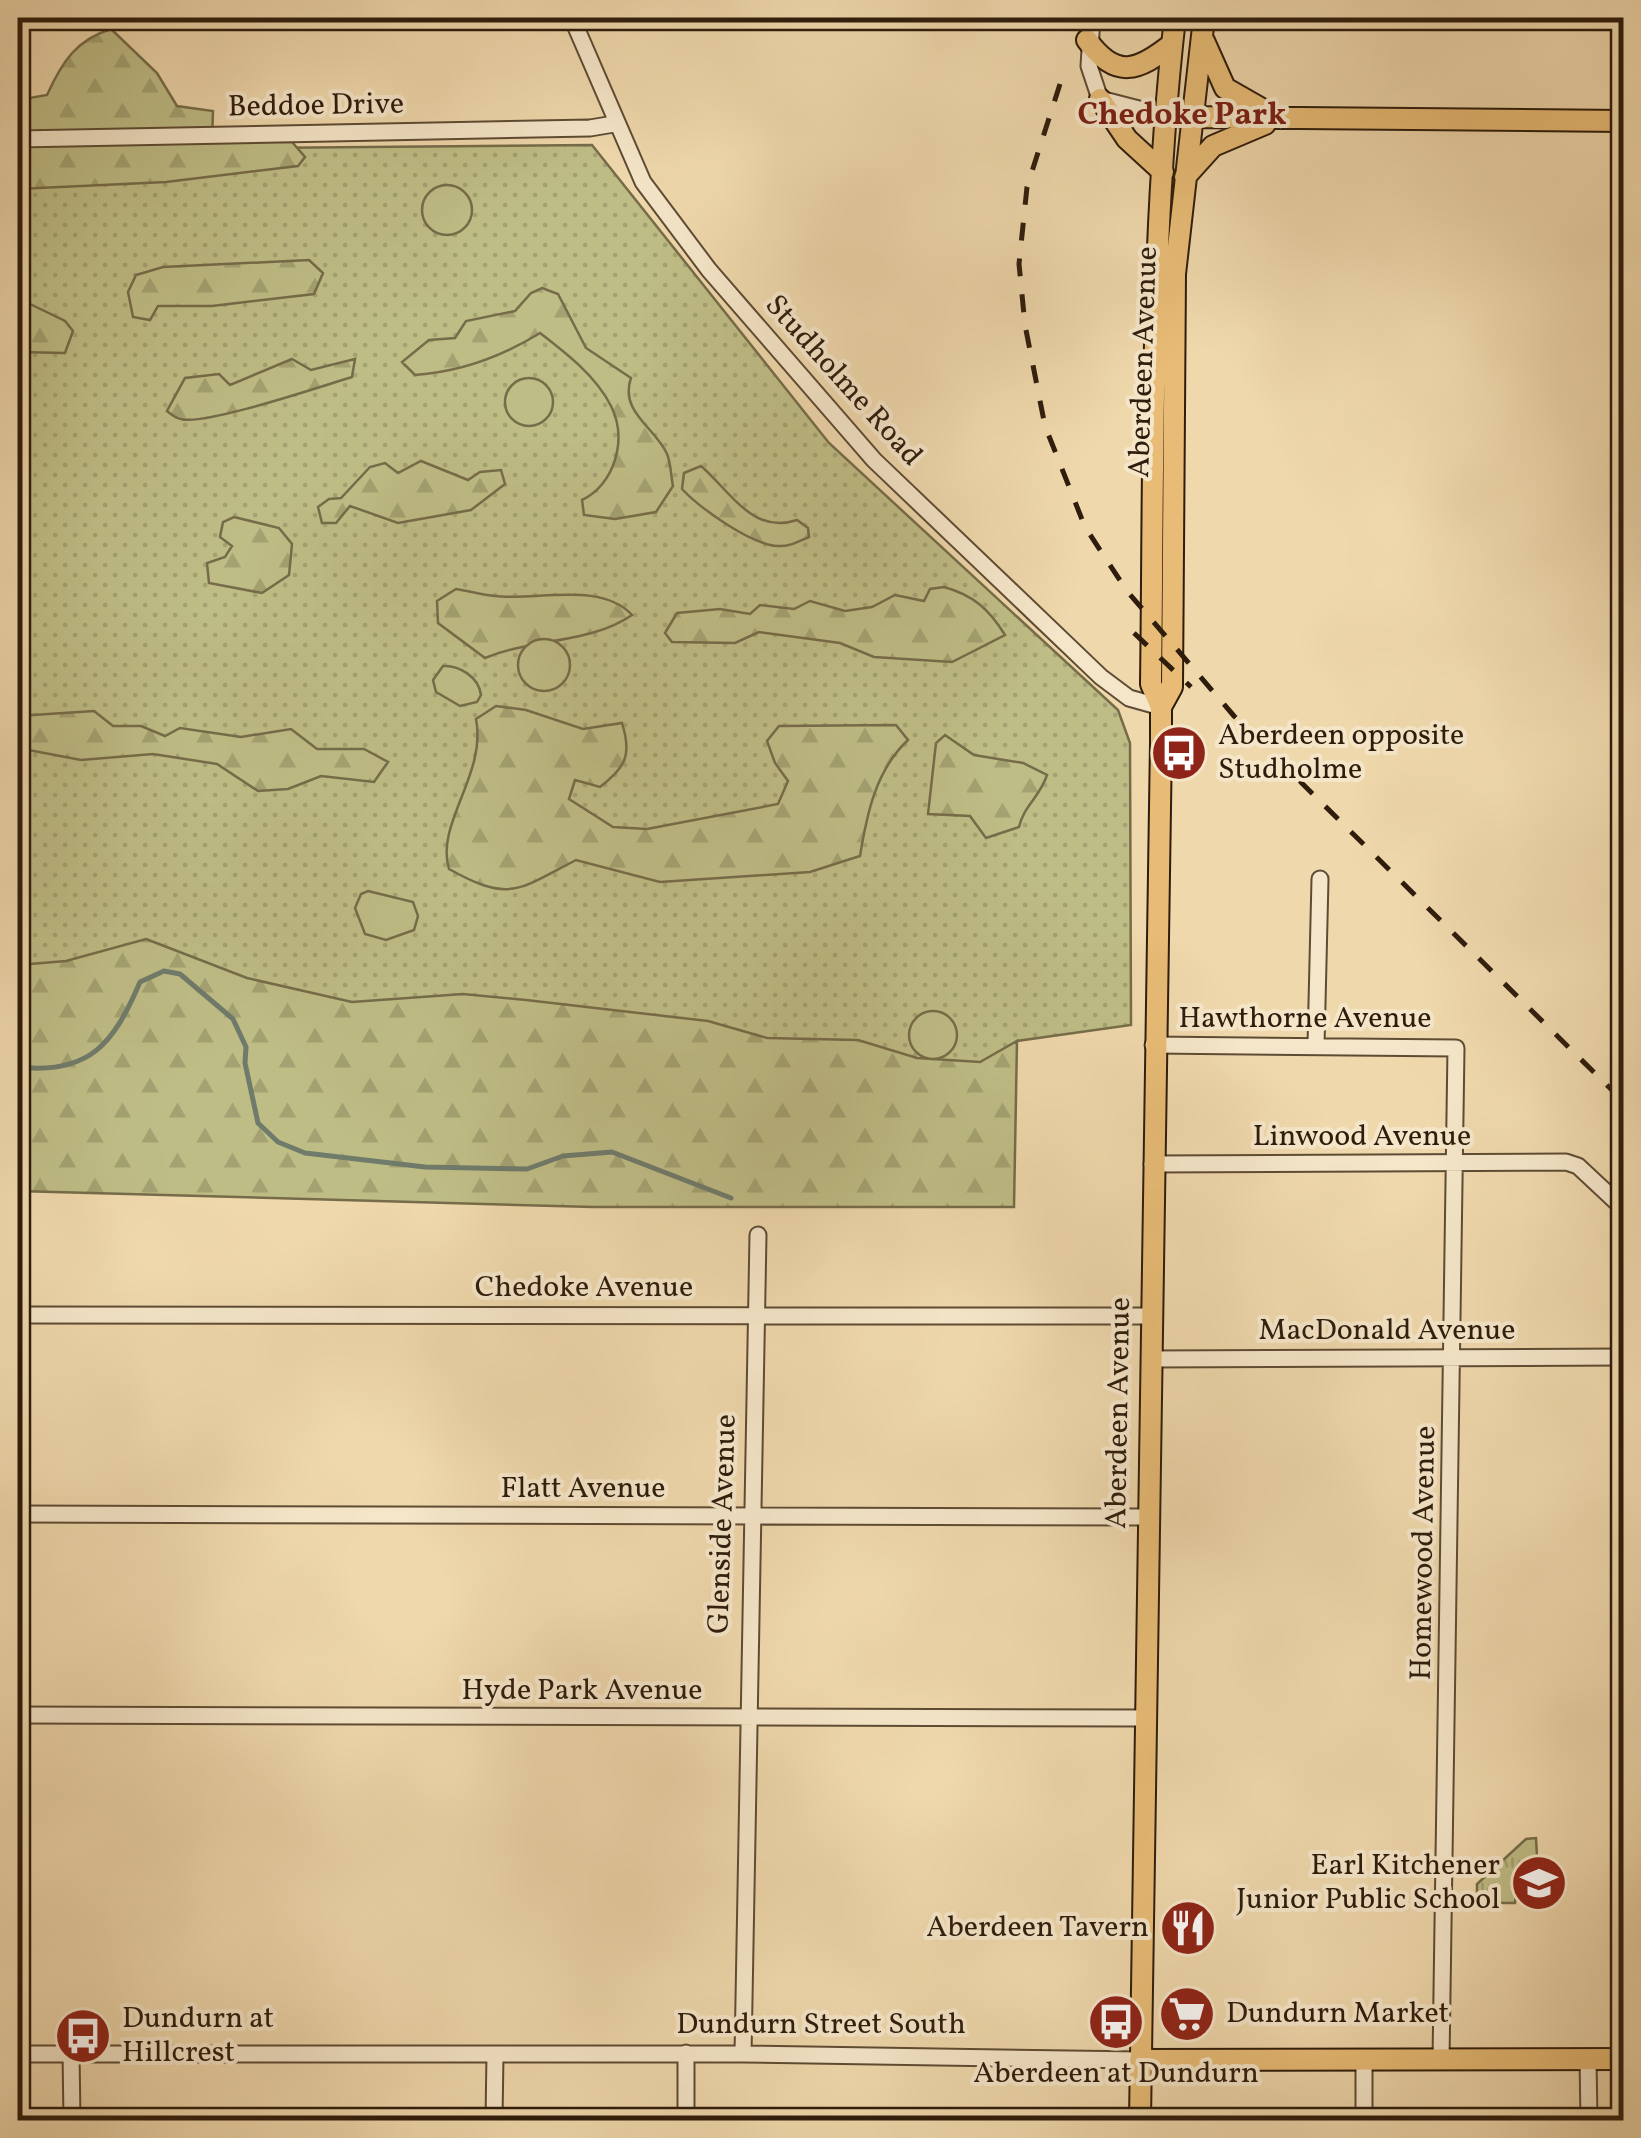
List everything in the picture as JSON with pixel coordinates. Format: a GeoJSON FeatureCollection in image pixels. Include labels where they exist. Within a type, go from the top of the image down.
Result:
{"type":"FeatureCollection","features":[{"type":"Feature","properties":{"kind":"main road","name":"Aberdeen Avenue"},"geometry":{"type":"LineString","coordinates":[[1140,2120],[1161,707],[1151,684],[1162,172],[1175,18]]}},
{"type":"Feature","properties":{"kind":"main road"},"geometry":{"type":"LineString","coordinates":[[1204,21],[1208,56],[1225,88],[1279,119]]}},
{"type":"Feature","properties":{"kind":"main road","name":"Aberdeen Avenue"},"geometry":{"type":"LineString","coordinates":[[1161,707],[1172,687],[1172,322],[1204,21]]}},
{"type":"Feature","properties":{"kind":"main road"},"geometry":{"type":"LineString","coordinates":[[1087,40],[1100,57],[1127,68],[1148,64],[1172,44]]}},
{"type":"Feature","properties":{"kind":"main road"},"geometry":{"type":"LineString","coordinates":[[1100,99],[1128,139],[1162,172]]}},
{"type":"Feature","properties":{"kind":"main road"},"geometry":{"type":"LineString","coordinates":[[1166,116],[1624,121]]}},
{"type":"Feature","properties":{"kind":"main road"},"geometry":{"type":"LineString","coordinates":[[1185,177],[1213,146],[1279,119]]}},
{"type":"Feature","properties":{"kind":"main road","name":"Dundurn Street South"},"geometry":{"type":"LineString","coordinates":[[1140,2060],[1624,2058]]}},
{"type":"Feature","properties":{"kind":"street","name":"Studholme Road"},"geometry":{"type":"LineString","coordinates":[[572,18],[614,124],[643,182],[822,406],[1101,677],[1129,698],[1161,707]]}},
{"type":"Feature","properties":{"kind":"street"},"geometry":{"type":"LineString","coordinates":[[1092,18],[1087,40],[1089,66],[1100,99],[1166,116]]}},
{"type":"Feature","properties":{"kind":"street","name":"Beddoe Drive"},"geometry":{"type":"LineString","coordinates":[[18,139],[590,128],[614,124]]}},
{"type":"Feature","properties":{"kind":"street"},"geometry":{"type":"LineString","coordinates":[[1316,1045],[1320,879]]}},
{"type":"Feature","properties":{"kind":"street","name":"Hawthorne Avenue"},"geometry":{"type":"LineString","coordinates":[[1153,1045],[1456,1048]]}},
{"type":"Feature","properties":{"kind":"street","name":"Homewood Avenue"},"geometry":{"type":"LineString","coordinates":[[1441,2060],[1455,1358],[1456,1048]]}},
{"type":"Feature","properties":{"kind":"street","name":"Linwood Avenue"},"geometry":{"type":"LineString","coordinates":[[1152,1164],[1572,1163],[1624,1208]]}},
{"type":"Feature","properties":{"kind":"street","name":"Glenside Avenue"},"geometry":{"type":"LineString","coordinates":[[743,2054],[746,1719],[758,1235]]}},
{"type":"Feature","properties":{"kind":"street","name":"Chedoke Avenue"},"geometry":{"type":"LineString","coordinates":[[18,1315],[1150,1316]]}},
{"type":"Feature","properties":{"kind":"street","name":"MacDonald Avenue"},"geometry":{"type":"LineString","coordinates":[[1150,1359],[1624,1357]]}},
{"type":"Feature","properties":{"kind":"street","name":"Flatt Avenue"},"geometry":{"type":"LineString","coordinates":[[18,1514],[1148,1517]]}},
{"type":"Feature","properties":{"kind":"street","name":"Hyde Park Avenue"},"geometry":{"type":"LineString","coordinates":[[18,1715],[1146,1718]]}},
{"type":"Feature","properties":{"kind":"street"},"geometry":{"type":"LineString","coordinates":[[18,2034],[21,2054]]}},
{"type":"Feature","properties":{"kind":"street"},"geometry":{"type":"LineString","coordinates":[[71,2053],[72,2120]]}},
{"type":"Feature","properties":{"kind":"street","name":"Dundurn Street South"},"geometry":{"type":"LineString","coordinates":[[21,2054],[743,2054],[1140,2060]]}},
{"type":"Feature","properties":{"kind":"street"},"geometry":{"type":"LineString","coordinates":[[494,2054],[494,2120]]}},
{"type":"Feature","properties":{"kind":"street"},"geometry":{"type":"LineString","coordinates":[[686,2054],[686,2120]]}},
{"type":"Feature","properties":{"kind":"street"},"geometry":{"type":"LineString","coordinates":[[1588,2059],[1589,2120]]}},
{"type":"Feature","properties":{"kind":"street"},"geometry":{"type":"LineString","coordinates":[[1364,2060],[1364,2120]]}},
{"type":"Feature","properties":{"kind":"green space"},"geometry":{"type":"Polygon","coordinates":[[[111,29],[157,73],[177,106],[213,111],[212,141],[292,142],[305,157],[298,166],[166,182],[18,189],[18,100],[47,95],[58,72],[79,46],[111,29]]]}},
{"type":"Feature","properties":{"kind":"green space"},"geometry":{"type":"Polygon","coordinates":[[[592,145],[829,443],[1118,710],[1130,743],[1131,1025],[1017,1041],[987,1079],[18,976],[18,150],[592,145]]]}},
{"type":"Feature","properties":{"kind":"green space"},"geometry":{"type":"Polygon","coordinates":[[[447,185],[464,193],[472,210],[464,227],[447,235],[430,227],[422,210],[430,193],[447,185]]]}},
{"type":"Feature","properties":{"kind":"green space"},"geometry":{"type":"Polygon","coordinates":[[[309,260],[323,273],[314,294],[212,306],[158,306],[150,320],[133,317],[128,292],[136,275],[163,267],[309,260]]]}},
{"type":"Feature","properties":{"kind":"green space"},"geometry":{"type":"Polygon","coordinates":[[[542,288],[558,294],[586,348],[631,378],[630,401],[662,445],[670,466],[673,486],[656,512],[615,519],[584,515],[582,500],[602,484],[615,460],[616,419],[605,395],[589,375],[540,333],[496,356],[448,370],[415,375],[402,362],[429,340],[455,338],[466,321],[515,311],[531,293],[542,288]]]}},
{"type":"Feature","properties":{"kind":"green space"},"geometry":{"type":"Polygon","coordinates":[[[30,304],[65,321],[73,331],[65,353],[18,352],[18,305],[30,304]]]}},
{"type":"Feature","properties":{"kind":"green space"},"geometry":{"type":"Polygon","coordinates":[[[292,359],[311,370],[355,359],[352,377],[264,404],[194,420],[167,411],[185,378],[219,374],[230,385],[292,359]]]}},
{"type":"Feature","properties":{"kind":"green space"},"geometry":{"type":"Polygon","coordinates":[[[529,378],[546,385],[553,402],[546,419],[529,426],[512,419],[505,402],[512,385],[529,378]]]}},
{"type":"Feature","properties":{"kind":"green space"},"geometry":{"type":"Polygon","coordinates":[[[421,461],[468,480],[480,472],[501,470],[505,484],[471,510],[398,523],[350,506],[336,523],[322,523],[318,507],[329,499],[341,498],[370,467],[385,463],[398,473],[421,461]]]}},
{"type":"Feature","properties":{"kind":"green space"},"geometry":{"type":"Polygon","coordinates":[[[701,466],[755,516],[768,522],[797,520],[808,528],[809,537],[778,546],[754,539],[727,524],[682,489],[684,473],[701,466]]]}},
{"type":"Feature","properties":{"kind":"green space"},"geometry":{"type":"Polygon","coordinates":[[[234,517],[279,528],[292,544],[289,575],[262,593],[209,583],[207,563],[225,557],[232,546],[220,537],[223,522],[234,517]]]}},
{"type":"Feature","properties":{"kind":"green space"},"geometry":{"type":"Polygon","coordinates":[[[944,587],[979,604],[1005,635],[952,662],[874,657],[840,643],[759,632],[735,643],[672,642],[665,633],[677,613],[720,609],[750,614],[760,605],[794,609],[810,601],[845,611],[872,607],[895,595],[924,601],[930,589],[944,587]]]}},
{"type":"Feature","properties":{"kind":"green space"},"geometry":{"type":"Polygon","coordinates":[[[456,589],[511,597],[586,595],[603,598],[632,615],[598,631],[485,658],[438,623],[437,601],[456,589]]]}},
{"type":"Feature","properties":{"kind":"green space"},"geometry":{"type":"Polygon","coordinates":[[[544,639],[562,647],[570,665],[562,683],[544,691],[526,683],[518,665],[526,647],[544,639]]]}},
{"type":"Feature","properties":{"kind":"green space"},"geometry":{"type":"Polygon","coordinates":[[[443,666],[462,670],[472,678],[481,695],[477,702],[460,706],[436,692],[433,680],[443,666]]]}},
{"type":"Feature","properties":{"kind":"green space"},"geometry":{"type":"Polygon","coordinates":[[[496,706],[526,710],[583,729],[622,723],[626,752],[621,766],[600,787],[575,780],[569,799],[613,827],[647,829],[778,804],[788,781],[775,763],[767,741],[779,726],[896,725],[908,740],[881,779],[860,856],[810,872],[660,882],[576,860],[526,885],[501,889],[449,869],[447,852],[449,834],[474,759],[476,719],[496,706]]]}},
{"type":"Feature","properties":{"kind":"green space"},"geometry":{"type":"Polygon","coordinates":[[[94,711],[113,726],[141,726],[165,736],[180,728],[241,737],[291,729],[317,749],[364,749],[388,762],[374,782],[321,776],[288,789],[258,791],[217,764],[153,754],[81,760],[18,748],[18,716],[94,711]]]}},
{"type":"Feature","properties":{"kind":"green space"},"geometry":{"type":"Polygon","coordinates":[[[945,735],[974,755],[1023,763],[1047,775],[1019,827],[986,838],[970,816],[928,814],[936,743],[945,735]]]}},
{"type":"Feature","properties":{"kind":"green space"},"geometry":{"type":"Polygon","coordinates":[[[368,891],[413,902],[418,916],[414,930],[386,940],[365,934],[355,908],[361,894],[368,891]]]}},
{"type":"Feature","properties":{"kind":"green space"},"geometry":{"type":"Polygon","coordinates":[[[146,939],[247,978],[352,1002],[463,994],[526,1000],[708,1021],[767,1038],[858,1040],[917,1058],[980,1062],[1017,1041],[1014,1207],[593,1207],[18,1191],[18,965],[66,961],[146,939]]]}},
{"type":"Feature","properties":{"kind":"green space"},"geometry":{"type":"Polygon","coordinates":[[[933,1011],[950,1018],[957,1035],[950,1052],[933,1059],[916,1052],[909,1035],[916,1018],[933,1011]]]}},
{"type":"Feature","properties":{"kind":"green space"},"geometry":{"type":"Polygon","coordinates":[[[1536,1838],[1539,1895],[1516,1894],[1515,1903],[1482,1903],[1477,1897],[1477,1884],[1526,1839],[1536,1838]]]}},
{"type":"Feature","properties":{"kind":"waterway"},"geometry":{"type":"LineString","coordinates":[[18,1067],[64,1066],[81,1060],[109,1038],[140,982],[164,971],[180,974],[233,1019],[246,1047],[245,1063],[258,1123],[278,1142],[305,1153],[425,1167],[527,1169],[563,1156],[612,1152],[731,1198]]}},
{"type":"Feature","properties":{"kind":"railway"},"geometry":{"type":"LineString","coordinates":[[1060,84],[1027,187],[1019,264],[1025,325],[1045,426],[1085,527],[1127,591],[1234,716],[1624,1102]]}},
{"type":"Feature","properties":{"kind":"railway"},"geometry":{"type":"LineString","coordinates":[[1134,633],[1191,687]]}},
{"type":"Feature","properties":{"kind":"place","name":"Aberdeen opposite Studholme"},"geometry":{"type":"Point","coordinates":[1179,753]}},
{"type":"Feature","properties":{"kind":"place","name":"Earl Kitchener Junior Public School"},"geometry":{"type":"Point","coordinates":[1539,1883]}},
{"type":"Feature","properties":{"kind":"place","name":"Aberdeen Tavern"},"geometry":{"type":"Point","coordinates":[1188,1928]}},
{"type":"Feature","properties":{"kind":"place","name":"Dundurn Market"},"geometry":{"type":"Point","coordinates":[1187,2014]}},
{"type":"Feature","properties":{"kind":"place","name":"Aberdeen at Dundurn"},"geometry":{"type":"Point","coordinates":[1116,2022]}},
{"type":"Feature","properties":{"kind":"place","name":"Dundurn at Hillcrest"},"geometry":{"type":"Point","coordinates":[83,2036]}},
{"type":"Feature","properties":{"kind":"district","name":"Chedoke Park"},"geometry":{"type":"Point","coordinates":[1182,116]}}]}
